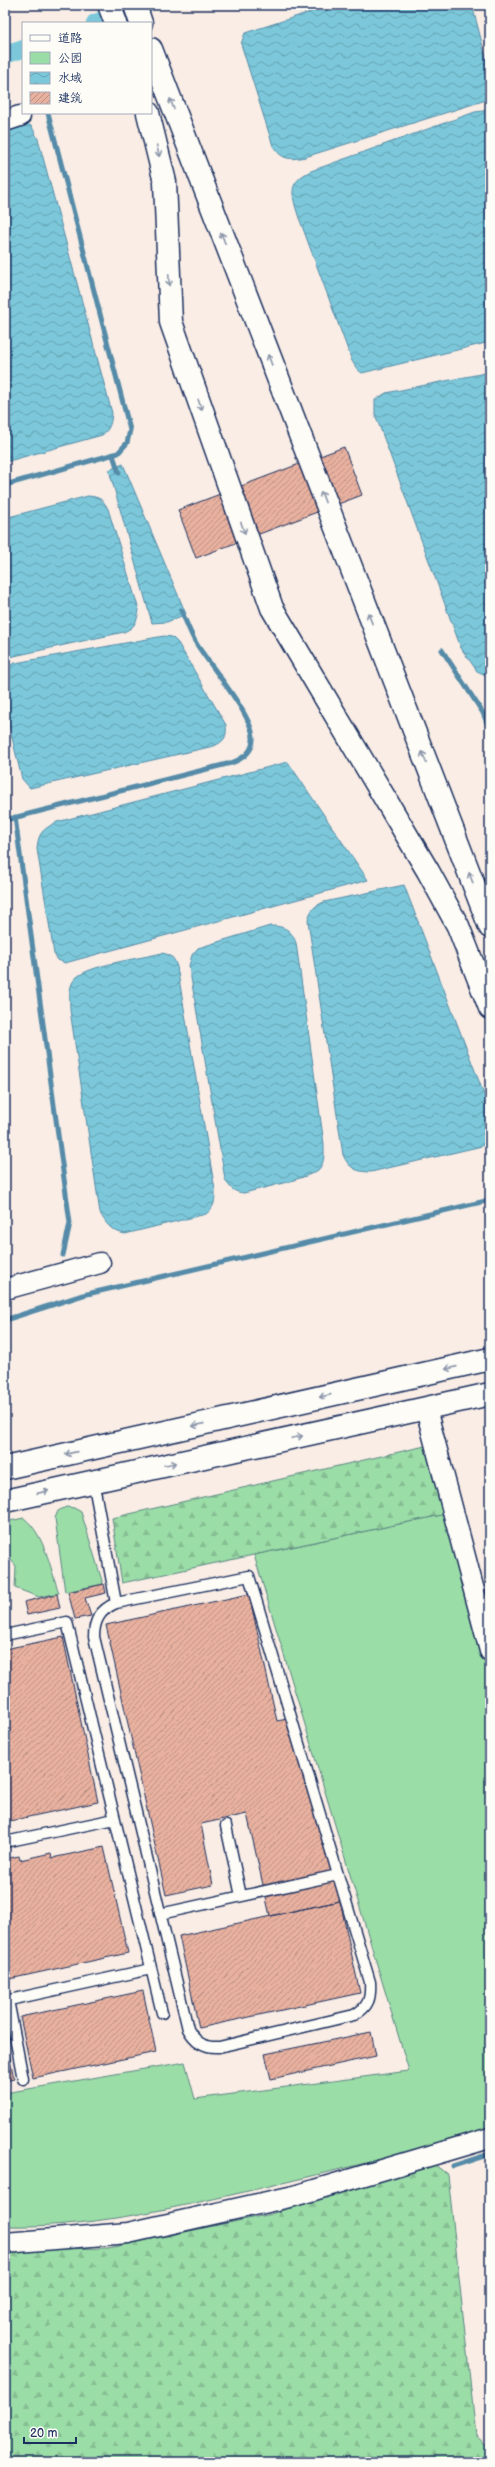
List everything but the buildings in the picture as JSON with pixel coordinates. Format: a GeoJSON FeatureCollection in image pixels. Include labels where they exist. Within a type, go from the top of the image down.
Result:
{"type":"FeatureCollection","features":[{"type":"Feature","properties":{"kind":"main road"},"geometry":{"type":"LineString","coordinates":[[109,5],[116,22]]}},
{"type":"Feature","properties":{"kind":"main road"},"geometry":{"type":"LineString","coordinates":[[134,5],[141,22]]}},
{"type":"Feature","properties":{"kind":"main road"},"geometry":{"type":"LineString","coordinates":[[153,54],[490,927]]}},
{"type":"Feature","properties":{"kind":"main road"},"geometry":{"type":"LineString","coordinates":[[148,114],[166,182],[171,322],[272,608],[428,871],[458,926],[490,1008]]}},
{"type":"Feature","properties":{"kind":"main road"},"geometry":{"type":"LineString","coordinates":[[5,1468],[490,1359]]}},
{"type":"Feature","properties":{"kind":"main road"},"geometry":{"type":"LineString","coordinates":[[5,1501],[93,1480],[490,1394]]}},
{"type":"Feature","properties":{"kind":"street"},"geometry":{"type":"LineString","coordinates":[[5,1289],[100,1262]]}},
{"type":"Feature","properties":{"kind":"street"},"geometry":{"type":"LineString","coordinates":[[426,1409],[490,1651]]}},
{"type":"Feature","properties":{"kind":"street"},"geometry":{"type":"LineString","coordinates":[[5,2243],[128,2233],[294,2196],[490,2138]]}},
{"type":"Feature","properties":{"kind":"lane"},"geometry":{"type":"LineString","coordinates":[[93,1480],[116,1603]]}},
{"type":"Feature","properties":{"kind":"lane"},"geometry":{"type":"LineString","coordinates":[[248,1576],[370,1982],[369,2003],[363,2011],[354,2015],[219,2047],[208,2047],[200,2044],[188,2029],[94,1636],[94,1625],[99,1615],[106,1607],[116,1603],[248,1576]]}},
{"type":"Feature","properties":{"kind":"lane"},"geometry":{"type":"LineString","coordinates":[[5,1635],[67,1622],[162,2012]]}},
{"type":"Feature","properties":{"kind":"lane"},"geometry":{"type":"LineString","coordinates":[[5,1842],[115,1819]]}},
{"type":"Feature","properties":{"kind":"lane"},"geometry":{"type":"LineString","coordinates":[[226,1826],[241,1896]]}},
{"type":"Feature","properties":{"kind":"lane"},"geometry":{"type":"LineString","coordinates":[[160,1914],[338,1875]]}},
{"type":"Feature","properties":{"kind":"lane"},"geometry":{"type":"LineString","coordinates":[[23,2078],[6,2000],[151,1969]]}},
{"type":"Feature","properties":{"kind":"green space"},"geometry":{"type":"Polygon","coordinates":[[[425,1446],[446,1514],[122,1583],[112,1518],[425,1446]]]}},
{"type":"Feature","properties":{"kind":"green space"},"geometry":{"type":"Polygon","coordinates":[[[66,1507],[74,1508],[81,1512],[103,1584],[65,1592],[55,1518],[58,1511],[66,1507]]]}},
{"type":"Feature","properties":{"kind":"green space"},"geometry":{"type":"Polygon","coordinates":[[[446,1514],[490,1672],[490,2131],[306,2178],[155,2211],[95,2221],[65,2224],[5,2226],[5,2093],[185,2062],[195,2099],[409,2071],[254,1555],[446,1514]]]}},
{"type":"Feature","properties":{"kind":"green space"},"geometry":{"type":"Polygon","coordinates":[[[24,1518],[37,1533],[42,1543],[59,1593],[39,1597],[15,1588],[16,1566],[5,1553],[5,1522],[24,1518]]]}},
{"type":"Feature","properties":{"kind":"green space"},"geometry":{"type":"Polygon","coordinates":[[[430,2161],[448,2175],[476,2436],[490,2448],[490,2462],[5,2462],[5,2250],[108,2248],[271,2214],[430,2161]]]}},
{"type":"Feature","properties":{"kind":"water"},"geometry":{"type":"Polygon","coordinates":[[[332,5],[472,5],[490,73],[489,96],[483,101],[305,157],[291,159],[283,156],[276,151],[273,146],[241,44],[245,33],[332,5]]]}},
{"type":"Feature","properties":{"kind":"water"},"geometry":{"type":"Polygon","coordinates":[[[490,110],[490,342],[362,373],[357,369],[352,361],[298,215],[293,194],[295,184],[298,179],[311,171],[475,112],[490,110]]]}},
{"type":"Feature","properties":{"kind":"water"},"geometry":{"type":"Polygon","coordinates":[[[25,121],[32,127],[38,139],[112,413],[110,426],[102,435],[5,462],[5,124],[25,121]]]}},
{"type":"Feature","properties":{"kind":"water"},"geometry":{"type":"Polygon","coordinates":[[[490,372],[490,677],[477,671],[461,648],[375,414],[375,400],[386,393],[490,372]]]}},
{"type":"Feature","properties":{"kind":"water"},"geometry":{"type":"Polygon","coordinates":[[[123,464],[186,614],[167,622],[152,623],[109,470],[123,464]]]}},
{"type":"Feature","properties":{"kind":"water"},"geometry":{"type":"Polygon","coordinates":[[[88,496],[100,499],[108,509],[139,610],[136,621],[131,628],[124,632],[5,658],[5,518],[88,496]]]}},
{"type":"Feature","properties":{"kind":"water"},"geometry":{"type":"Polygon","coordinates":[[[164,636],[172,637],[178,643],[226,725],[226,736],[223,740],[214,746],[30,788],[22,779],[5,709],[6,667],[15,663],[164,636]]]}},
{"type":"Feature","properties":{"kind":"water"},"geometry":{"type":"Polygon","coordinates":[[[288,762],[368,880],[65,963],[58,960],[54,954],[37,849],[40,835],[45,829],[57,822],[288,762]]]}},
{"type":"Feature","properties":{"kind":"water"},"geometry":{"type":"Polygon","coordinates":[[[404,885],[490,1110],[490,1142],[482,1146],[371,1172],[361,1171],[351,1166],[343,1155],[308,921],[313,909],[324,902],[404,885]]]}},
{"type":"Feature","properties":{"kind":"water"},"geometry":{"type":"Polygon","coordinates":[[[270,926],[286,929],[292,934],[296,943],[324,1144],[324,1157],[319,1169],[306,1176],[244,1193],[237,1192],[232,1189],[225,1179],[189,966],[192,955],[198,948],[270,926]]]}},
{"type":"Feature","properties":{"kind":"water"},"geometry":{"type":"Polygon","coordinates":[[[162,953],[172,957],[177,967],[215,1190],[215,1201],[211,1209],[206,1214],[125,1234],[110,1227],[100,1213],[70,1010],[70,991],[74,980],[90,970],[162,953]]]}},
{"type":"Feature","properties":{"kind":"waterway"},"geometry":{"type":"LineString","coordinates":[[98,22],[145,5]]}},
{"type":"Feature","properties":{"kind":"waterway"},"geometry":{"type":"LineString","coordinates":[[5,55],[22,49]]}},
{"type":"Feature","properties":{"kind":"waterway"},"geometry":{"type":"LineString","coordinates":[[5,485],[118,453],[127,443],[130,430],[48,114]]}},
{"type":"Feature","properties":{"kind":"waterway"},"geometry":{"type":"LineString","coordinates":[[113,455],[119,473]]}},
{"type":"Feature","properties":{"kind":"waterway"},"geometry":{"type":"LineString","coordinates":[[5,820],[231,763],[247,754],[253,742],[251,727],[238,703],[196,643],[181,610]]}},
{"type":"Feature","properties":{"kind":"waterway"},"geometry":{"type":"LineString","coordinates":[[442,650],[483,713],[490,730]]}},
{"type":"Feature","properties":{"kind":"waterway"},"geometry":{"type":"LineString","coordinates":[[15,817],[70,1223],[63,1255]]}},
{"type":"Feature","properties":{"kind":"waterway"},"geometry":{"type":"LineString","coordinates":[[5,1320],[83,1295],[490,1200]]}},
{"type":"Feature","properties":{"kind":"waterway"},"geometry":{"type":"LineString","coordinates":[[453,2166],[490,2154]]}}]}
